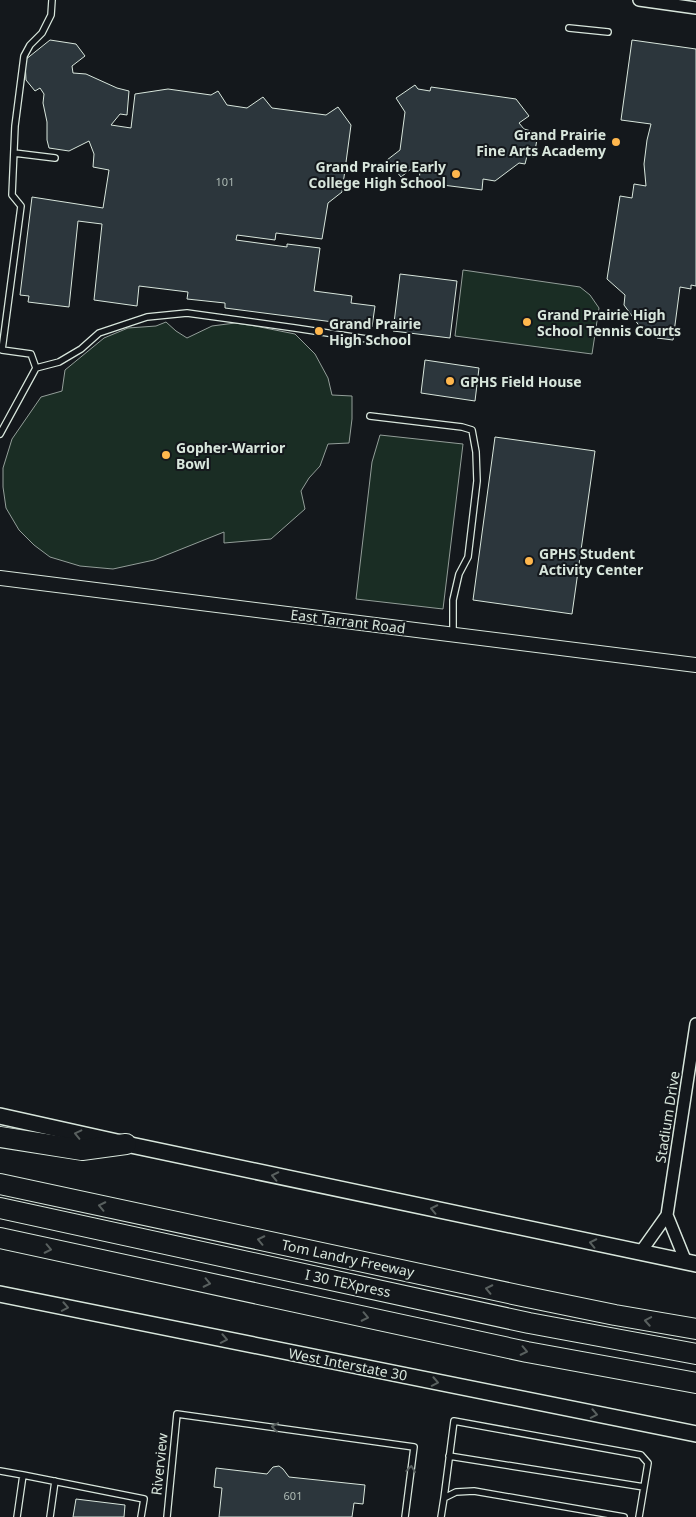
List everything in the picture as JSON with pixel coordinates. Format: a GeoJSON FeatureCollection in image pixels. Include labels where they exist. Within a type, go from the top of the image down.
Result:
{"type":"FeatureCollection","features":[{"type":"Feature","properties":{"kind":"highway"},"geometry":{"type":"LineString","coordinates":[[0,1137],[82,1150],[126,1144]]}},
{"type":"Feature","properties":{"kind":"highway","name":"Tom Landry Freeway"},"geometry":{"type":"LineString","coordinates":[[0,1184],[527,1297],[696,1329]]}},
{"type":"Feature","properties":{"kind":"highway","name":"I 30 TEXpress"},"geometry":{"type":"LineString","coordinates":[[0,1208],[529,1323],[696,1354]]}},
{"type":"Feature","properties":{"kind":"highway"},"geometry":{"type":"LineString","coordinates":[[0,1238],[527,1352],[696,1383]]}},
{"type":"Feature","properties":{"kind":"main road"},"geometry":{"type":"LineString","coordinates":[[0,1116],[691,1264]]}},
{"type":"Feature","properties":{"kind":"main road","name":"West Interstate 30"},"geometry":{"type":"LineString","coordinates":[[0,1294],[696,1434]]}},
{"type":"Feature","properties":{"kind":"street"},"geometry":{"type":"LineString","coordinates":[[639,0],[696,8]]}},
{"type":"Feature","properties":{"kind":"street","name":"East Tarrant Road"},"geometry":{"type":"LineString","coordinates":[[0,578],[696,665]]}},
{"type":"Feature","properties":{"kind":"street","name":"Stadium Drive"},"geometry":{"type":"LineString","coordinates":[[640,1253],[667,1215],[696,1024]]}},
{"type":"Feature","properties":{"kind":"street"},"geometry":{"type":"LineString","coordinates":[[667,1215],[691,1264]]}},
{"type":"Feature","properties":{"kind":"lane"},"geometry":{"type":"LineString","coordinates":[[36,368],[30,354],[2,350],[21,206],[12,195],[15,126],[24,56],[30,45],[42,33],[50,15],[52,0]]}},
{"type":"Feature","properties":{"kind":"lane"},"geometry":{"type":"LineString","coordinates":[[569,28],[608,32]]}},
{"type":"Feature","properties":{"kind":"lane"},"geometry":{"type":"LineString","coordinates":[[14,152],[55,158]]}},
{"type":"Feature","properties":{"kind":"lane"},"geometry":{"type":"LineString","coordinates":[[0,434],[36,368],[59,362],[81,349],[99,333],[148,317],[187,313],[380,342]]}},
{"type":"Feature","properties":{"kind":"lane"},"geometry":{"type":"LineString","coordinates":[[370,416],[472,430],[476,452],[477,481],[468,557],[459,574],[453,600],[453,635]]}},
{"type":"Feature","properties":{"kind":"lane","name":"Riverview"},"geometry":{"type":"LineString","coordinates":[[167,1517],[177,1414],[414,1447],[405,1517]]}},
{"type":"Feature","properties":{"kind":"lane"},"geometry":{"type":"LineString","coordinates":[[442,1517],[454,1421],[641,1455],[648,1463],[639,1517]]}},
{"type":"Feature","properties":{"kind":"lane"},"geometry":{"type":"LineString","coordinates":[[449,1456],[644,1487]]}},
{"type":"Feature","properties":{"kind":"lane"},"geometry":{"type":"LineString","coordinates":[[0,1471],[23,1474],[144,1500],[141,1517]]}},
{"type":"Feature","properties":{"kind":"lane"},"geometry":{"type":"LineString","coordinates":[[18,1517],[23,1474]]}},
{"type":"Feature","properties":{"kind":"lane"},"geometry":{"type":"LineString","coordinates":[[50,1517],[55,1481]]}},
{"type":"Feature","properties":{"kind":"lane"},"geometry":{"type":"LineString","coordinates":[[444,1498],[456,1492],[474,1491],[624,1517]]}},
{"type":"Feature","properties":{"kind":"green space","name":"Grand Prairie High School Tennis Courts"},"geometry":{"type":"Polygon","coordinates":[[[463,270],[580,287],[590,295],[599,308],[592,354],[455,336],[463,270]]]}},
{"type":"Feature","properties":{"kind":"green space","name":"Gopher-Warrior Bowl"},"geometry":{"type":"Polygon","coordinates":[[[166,322],[187,338],[212,326],[235,323],[295,334],[315,354],[328,378],[332,395],[352,396],[349,443],[328,444],[320,466],[301,491],[305,509],[271,539],[224,543],[224,532],[154,560],[113,569],[80,566],[50,557],[19,530],[6,508],[3,468],[12,439],[41,397],[62,391],[65,370],[104,338],[128,328],[156,326],[166,322]]]}},
{"type":"Feature","properties":{"kind":"green space"},"geometry":{"type":"Polygon","coordinates":[[[380,435],[463,444],[443,609],[356,599],[372,462],[380,435]]]}},
{"type":"Feature","properties":{"kind":"building","name":"Grand Prairie High School"},"geometry":{"type":"Polygon","coordinates":[[[50,40],[76,44],[85,56],[72,66],[73,73],[86,74],[117,88],[129,91],[127,115],[120,114],[111,125],[131,128],[135,94],[168,89],[211,95],[218,91],[227,105],[247,108],[263,97],[272,108],[326,115],[338,107],[351,125],[342,192],[328,203],[322,239],[276,233],[275,240],[237,235],[236,240],[287,247],[287,244],[320,248],[314,291],[352,296],[351,303],[375,306],[372,327],[225,308],[225,303],[187,299],[188,292],[139,286],[137,306],[94,300],[102,224],[78,221],[69,307],[28,302],[29,296],[20,295],[32,197],[103,208],[109,170],[93,167],[94,154],[89,141],[69,151],[49,148],[43,103],[44,94],[40,88],[35,91],[26,80],[25,60],[50,40]]]}},
{"type":"Feature","properties":{"kind":"building"},"geometry":{"type":"Polygon","coordinates":[[[632,40],[696,49],[696,286],[691,285],[691,289],[680,287],[673,340],[657,338],[651,331],[643,331],[624,305],[625,295],[607,279],[620,196],[632,198],[634,184],[646,186],[644,164],[651,124],[621,120],[632,40]]]}},
{"type":"Feature","properties":{"kind":"building"},"geometry":{"type":"Polygon","coordinates":[[[415,85],[418,89],[430,91],[431,87],[516,99],[529,116],[519,123],[524,129],[531,131],[529,138],[537,139],[534,157],[527,156],[525,164],[519,163],[495,181],[483,179],[482,190],[419,182],[420,171],[411,169],[401,177],[387,160],[400,150],[405,112],[396,98],[415,85]]]}},
{"type":"Feature","properties":{"kind":"building"},"geometry":{"type":"Polygon","coordinates":[[[400,274],[457,281],[450,338],[393,331],[400,274]]]}},
{"type":"Feature","properties":{"kind":"building","name":"GPHS Field House"},"geometry":{"type":"Polygon","coordinates":[[[425,360],[479,368],[475,401],[421,393],[425,360]]]}},
{"type":"Feature","properties":{"kind":"building","name":"GPHS Student Activity Center"},"geometry":{"type":"Polygon","coordinates":[[[495,437],[595,451],[572,614],[473,600],[495,437]]]}},
{"type":"Feature","properties":{"kind":"building"},"geometry":{"type":"Polygon","coordinates":[[[279,1466],[289,1477],[365,1485],[363,1504],[354,1503],[352,1517],[219,1517],[222,1488],[214,1487],[216,1468],[267,1474],[273,1467],[279,1466]]]}},
{"type":"Feature","properties":{"kind":"building"},"geometry":{"type":"Polygon","coordinates":[[[76,1499],[125,1505],[124,1517],[73,1517],[76,1499]]]}},
{"type":"Feature","properties":{"kind":"place","name":"Grand Prairie Fine Arts Academy"},"geometry":{"type":"Point","coordinates":[616,142]}},
{"type":"Feature","properties":{"kind":"place","name":"Grand Prairie Early College High School"},"geometry":{"type":"Point","coordinates":[456,174]}},
{"type":"Feature","properties":{"kind":"place","name":"Grand Prairie High School Tennis Courts"},"geometry":{"type":"Point","coordinates":[527,322]}},
{"type":"Feature","properties":{"kind":"place","name":"Grand Prairie High School"},"geometry":{"type":"Point","coordinates":[319,331]}},
{"type":"Feature","properties":{"kind":"place","name":"GPHS Field House"},"geometry":{"type":"Point","coordinates":[450,381]}},
{"type":"Feature","properties":{"kind":"place","name":"Gopher-Warrior Bowl"},"geometry":{"type":"Point","coordinates":[166,455]}},
{"type":"Feature","properties":{"kind":"place","name":"GPHS Student Activity Center"},"geometry":{"type":"Point","coordinates":[529,561]}}]}
